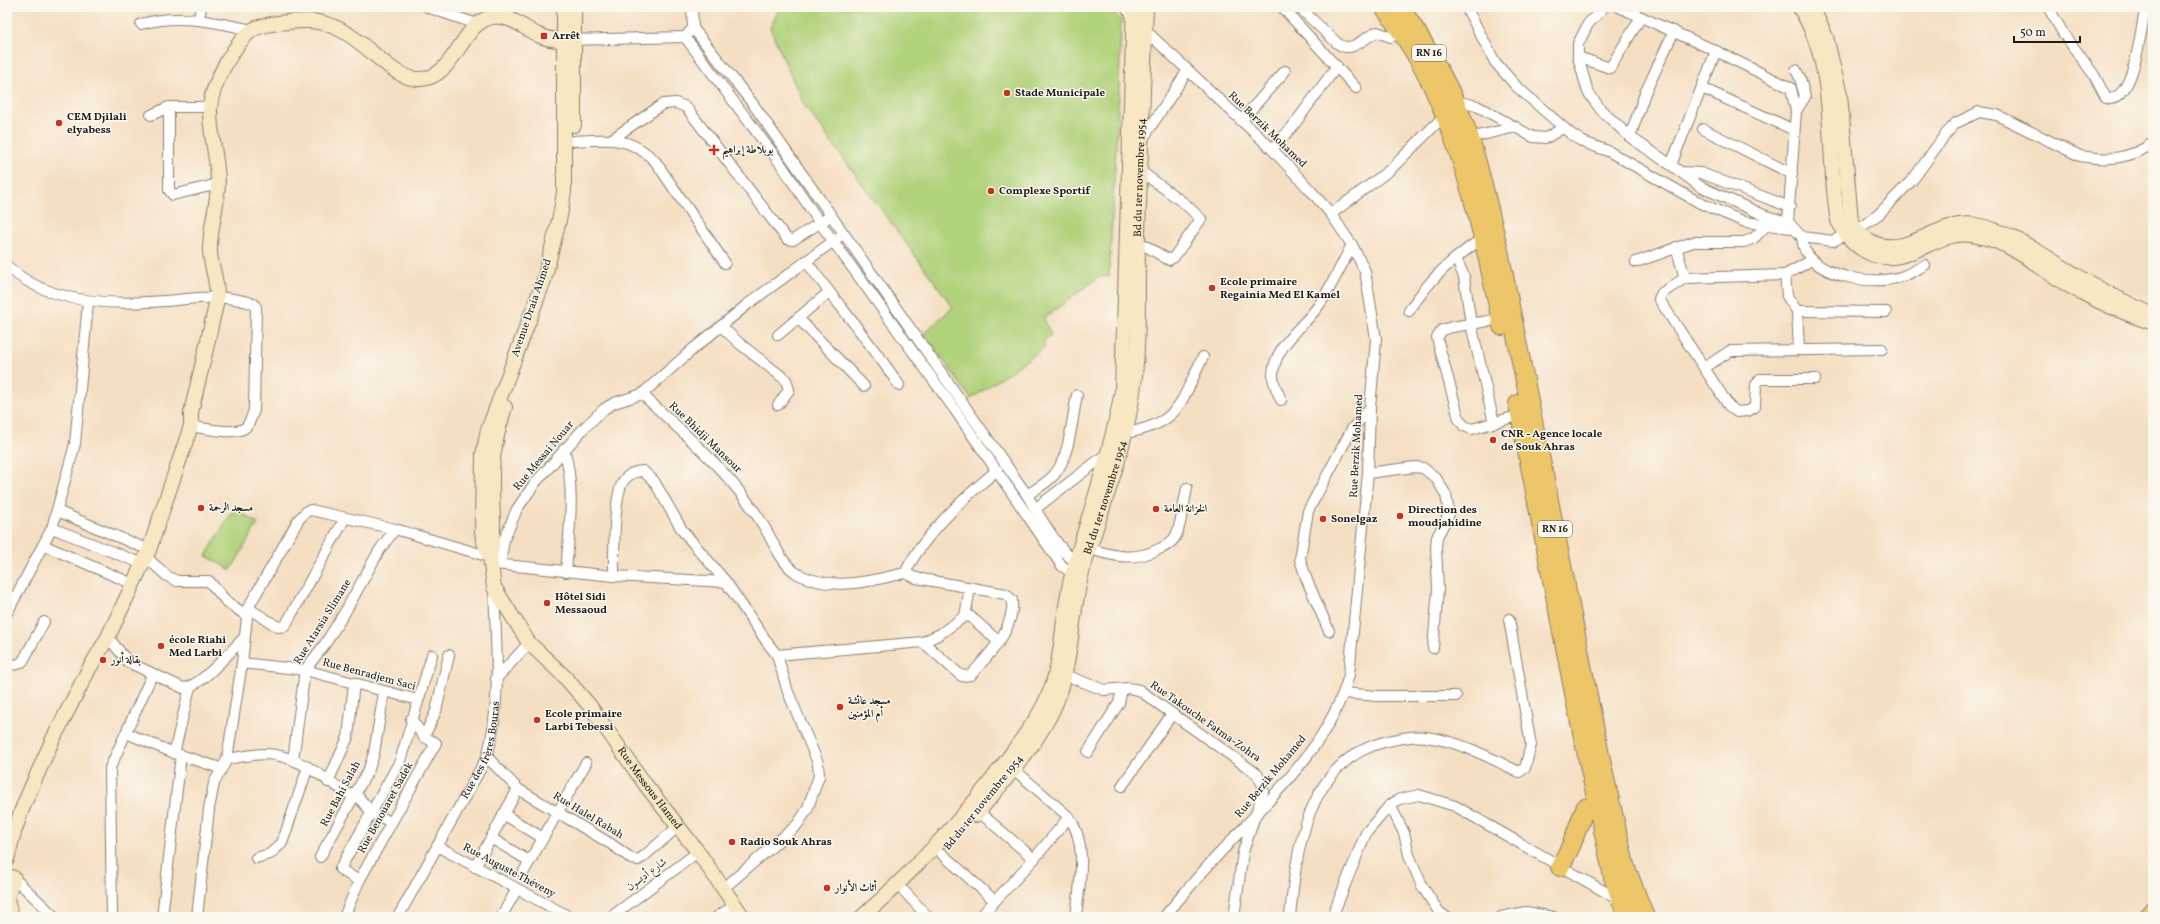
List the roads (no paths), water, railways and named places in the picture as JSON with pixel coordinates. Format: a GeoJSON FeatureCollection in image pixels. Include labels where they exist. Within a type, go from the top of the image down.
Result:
{"type":"FeatureCollection","features":[{"type":"Feature","properties":{"kind":"highway","name":"RN 16"},"geometry":{"type":"LineString","coordinates":[[1384,7],[1401,32],[1427,76],[1454,140],[1484,237],[1576,704],[1614,877],[1624,909]]}},
{"type":"Feature","properties":{"kind":"highway","name":"RN 16"},"geometry":{"type":"LineString","coordinates":[[1400,7],[1419,35],[1454,101],[1470,138],[1500,251],[1603,770],[1625,865],[1645,917]]}},
{"type":"Feature","properties":{"kind":"highway"},"geometry":{"type":"LineString","coordinates":[[1560,867],[1571,846],[1585,808],[1599,805]]}},
{"type":"Feature","properties":{"kind":"highway"},"geometry":{"type":"LineString","coordinates":[[2147,917],[2153,910]]}},
{"type":"Feature","properties":{"kind":"street"},"geometry":{"type":"LineString","coordinates":[[199,18],[201,7]]}},
{"type":"Feature","properties":{"kind":"street"},"geometry":{"type":"LineString","coordinates":[[427,7],[454,12],[477,24]]}},
{"type":"Feature","properties":{"kind":"street","name":"Avenue Draia Ahmed"},"geometry":{"type":"LineString","coordinates":[[520,357],[538,322],[558,263],[573,192],[574,141],[569,40],[564,7]]}},
{"type":"Feature","properties":{"kind":"street","name":"Avenue Draia Ahmed"},"geometry":{"type":"LineString","coordinates":[[494,562],[492,474],[497,436],[544,280],[560,216],[564,192],[569,40],[574,7]]}},
{"type":"Feature","properties":{"kind":"street"},"geometry":{"type":"LineString","coordinates":[[692,7],[693,28],[753,104],[1027,495],[1062,548],[1079,570]]}},
{"type":"Feature","properties":{"kind":"street","name":"Bd du 1er novembre 1954"},"geometry":{"type":"LineString","coordinates":[[875,917],[942,854],[979,812],[1010,766],[1049,717],[1058,700],[1065,674],[1079,570],[1091,549],[1124,437],[1131,405],[1136,364],[1132,238],[1140,170],[1146,7]]}},
{"type":"Feature","properties":{"kind":"street"},"geometry":{"type":"LineString","coordinates":[[1282,7],[1356,88]]}},
{"type":"Feature","properties":{"kind":"street"},"geometry":{"type":"LineString","coordinates":[[1466,7],[1495,62],[1516,86],[1563,128],[1583,142],[1608,151],[1700,203],[1745,222],[1767,225],[1791,225]]}},
{"type":"Feature","properties":{"kind":"street"},"geometry":{"type":"LineString","coordinates":[[1604,7],[1588,24],[1578,44],[1578,57],[1588,92],[1606,116],[1630,138],[1672,164],[1701,188],[1791,225],[1802,237],[1804,250],[1812,260],[1841,275],[1858,280],[1901,277],[1925,265]]}},
{"type":"Feature","properties":{"kind":"street"},"geometry":{"type":"LineString","coordinates":[[1619,7],[1674,31],[1791,88],[1796,111],[1790,207],[1791,225]]}},
{"type":"Feature","properties":{"kind":"street"},"geometry":{"type":"LineString","coordinates":[[2048,7],[2063,33],[2094,75],[2106,98],[2110,100],[2121,94],[2131,76],[2146,7]]}},
{"type":"Feature","properties":{"kind":"street"},"geometry":{"type":"LineString","coordinates":[[862,917],[906,877],[943,840],[1010,766],[1043,708],[1051,687],[1057,664],[1064,608],[1079,570],[1119,407],[1123,377],[1132,238],[1128,9]]}},
{"type":"Feature","properties":{"kind":"street","name":"Rue Berzik Mohamed"},"geometry":{"type":"LineString","coordinates":[[1128,9],[1145,30],[1272,149],[1331,214],[1352,245],[1365,271],[1376,339],[1370,408],[1368,473],[1349,675],[1344,693],[1335,713],[1304,759],[1164,917]]}},
{"type":"Feature","properties":{"kind":"street"},"geometry":{"type":"LineString","coordinates":[[1295,21],[1302,9],[1337,43],[1344,47],[1353,46],[1375,32],[1381,32],[1391,37],[1401,32]]}},
{"type":"Feature","properties":{"kind":"street"},"geometry":{"type":"LineString","coordinates":[[1811,10],[1826,38],[1840,95],[1851,220],[1850,232],[1860,249],[1880,258],[1888,259],[1902,256],[1942,239],[1967,234],[1985,237],[2008,245],[2074,289],[2122,312],[2153,323]]}},
{"type":"Feature","properties":{"kind":"street"},"geometry":{"type":"LineString","coordinates":[[141,24],[168,18],[199,18],[252,30],[287,22],[308,21],[329,24],[358,39],[395,71],[407,77],[419,79],[432,77],[442,68],[477,24],[509,12],[539,36],[569,40],[685,37],[693,28]]}},
{"type":"Feature","properties":{"kind":"street"},"geometry":{"type":"LineString","coordinates":[[1578,57],[1610,68],[1641,17]]}},
{"type":"Feature","properties":{"kind":"street"},"geometry":{"type":"LineString","coordinates":[[7,859],[22,811],[52,741],[89,669],[108,637],[146,557],[191,426],[191,413],[217,296],[210,251],[218,184],[210,107],[220,75],[227,60],[252,30]]}},
{"type":"Feature","properties":{"kind":"street"},"geometry":{"type":"LineString","coordinates":[[1630,138],[1645,93],[1674,31]]}},
{"type":"Feature","properties":{"kind":"street"},"geometry":{"type":"LineString","coordinates":[[685,37],[780,163],[820,223],[997,470],[1062,566],[1079,570]]}},
{"type":"Feature","properties":{"kind":"street"},"geometry":{"type":"LineString","coordinates":[[1672,164],[1716,51]]}},
{"type":"Feature","properties":{"kind":"street"},"geometry":{"type":"LineString","coordinates":[[1272,149],[1293,126],[1337,66]]}},
{"type":"Feature","properties":{"kind":"street"},"geometry":{"type":"LineString","coordinates":[[1141,141],[1188,70]]}},
{"type":"Feature","properties":{"kind":"street"},"geometry":{"type":"LineString","coordinates":[[1796,70],[1800,78],[1805,97],[1796,111]]}},
{"type":"Feature","properties":{"kind":"street"},"geometry":{"type":"LineString","coordinates":[[1241,121],[1285,72]]}},
{"type":"Feature","properties":{"kind":"street"},"geometry":{"type":"LineString","coordinates":[[1702,88],[1794,130]]}},
{"type":"Feature","properties":{"kind":"street"},"geometry":{"type":"LineString","coordinates":[[1454,101],[1477,106],[1538,138],[1546,138],[1563,128]]}},
{"type":"Feature","properties":{"kind":"street"},"geometry":{"type":"LineString","coordinates":[[612,139],[663,104],[668,102],[682,105],[686,107],[787,239],[793,240],[831,216]]}},
{"type":"Feature","properties":{"kind":"street"},"geometry":{"type":"LineString","coordinates":[[151,115],[170,107],[210,107]]}},
{"type":"Feature","properties":{"kind":"street"},"geometry":{"type":"LineString","coordinates":[[170,107],[169,190],[174,195],[218,184]]}},
{"type":"Feature","properties":{"kind":"street"},"geometry":{"type":"LineString","coordinates":[[1802,237],[1826,241],[1833,240],[1850,232],[1879,214],[1914,178],[1944,135],[1956,123],[1973,114],[1989,113],[1998,115],[2080,156],[2095,159],[2116,159],[2129,156],[2153,143]]}},
{"type":"Feature","properties":{"kind":"street"},"geometry":{"type":"LineString","coordinates":[[1331,214],[1390,169],[1444,116]]}},
{"type":"Feature","properties":{"kind":"street"},"geometry":{"type":"LineString","coordinates":[[1470,138],[1516,127]]}},
{"type":"Feature","properties":{"kind":"street"},"geometry":{"type":"LineString","coordinates":[[1703,129],[1792,174]]}},
{"type":"Feature","properties":{"kind":"street"},"geometry":{"type":"LineString","coordinates":[[574,141],[612,139],[637,146],[655,161],[725,263]]}},
{"type":"Feature","properties":{"kind":"street"},"geometry":{"type":"LineString","coordinates":[[1132,238],[1165,259],[1171,260],[1201,219],[1184,203],[1140,170]]}},
{"type":"Feature","properties":{"kind":"street"},"geometry":{"type":"LineString","coordinates":[[1681,172],[1701,173],[1790,207]]}},
{"type":"Feature","properties":{"kind":"street"},"geometry":{"type":"LineString","coordinates":[[1850,232],[1884,247],[1901,246],[1929,234],[1954,226],[1974,224],[2005,233],[2124,302],[2153,314]]}},
{"type":"Feature","properties":{"kind":"street"},"geometry":{"type":"LineString","coordinates":[[1636,262],[1693,242],[1744,242],[1754,238],[1767,225]]}},
{"type":"Feature","properties":{"kind":"street"},"geometry":{"type":"LineString","coordinates":[[642,394],[721,326],[843,233]]}},
{"type":"Feature","properties":{"kind":"street"},"geometry":{"type":"LineString","coordinates":[[1409,311],[1433,277],[1484,237]]}},
{"type":"Feature","properties":{"kind":"street"},"geometry":{"type":"LineString","coordinates":[[1281,400],[1273,377],[1278,354],[1328,291],[1352,245]]}},
{"type":"Feature","properties":{"kind":"street"},"geometry":{"type":"LineString","coordinates":[[1676,247],[1685,278]]}},
{"type":"Feature","properties":{"kind":"street"},"geometry":{"type":"LineString","coordinates":[[1456,258],[1466,284],[1471,324],[1494,423]]}},
{"type":"Feature","properties":{"kind":"street"},"geometry":{"type":"LineString","coordinates":[[806,260],[829,292],[874,347],[899,385]]}},
{"type":"Feature","properties":{"kind":"street"},"geometry":{"type":"LineString","coordinates":[[1812,260],[1785,275],[1685,278],[1662,293],[1659,299],[1729,406],[1742,413],[1752,410],[1755,407],[1756,385],[1760,379],[1815,379]]}},
{"type":"Feature","properties":{"kind":"street"},"geometry":{"type":"LineString","coordinates":[[7,266],[27,282],[48,292],[88,302],[148,302],[217,296],[250,303],[256,307],[254,410],[246,427],[238,432],[191,426]]}},
{"type":"Feature","properties":{"kind":"street"},"geometry":{"type":"LineString","coordinates":[[1785,275],[1786,294],[1797,311],[1799,350]]}},
{"type":"Feature","properties":{"kind":"street"},"geometry":{"type":"LineString","coordinates":[[778,335],[829,292]]}},
{"type":"Feature","properties":{"kind":"street"},"geometry":{"type":"LineString","coordinates":[[7,613],[52,528],[75,444],[88,302]]}},
{"type":"Feature","properties":{"kind":"street"},"geometry":{"type":"LineString","coordinates":[[1797,311],[1886,312]]}},
{"type":"Feature","properties":{"kind":"street"},"geometry":{"type":"LineString","coordinates":[[798,318],[864,386]]}},
{"type":"Feature","properties":{"kind":"street"},"geometry":{"type":"LineString","coordinates":[[1500,319],[1442,330],[1438,335],[1439,346],[1461,423],[1467,428],[1472,429],[1520,415]]}},
{"type":"Feature","properties":{"kind":"street"},"geometry":{"type":"LineString","coordinates":[[721,326],[739,343],[786,380],[789,390],[778,405]]}},
{"type":"Feature","properties":{"kind":"street"},"geometry":{"type":"LineString","coordinates":[[1704,368],[1730,350],[1882,349]]}},
{"type":"Feature","properties":{"kind":"street"},"geometry":{"type":"LineString","coordinates":[[1035,509],[1108,453],[1124,437],[1160,424],[1170,417],[1178,407],[1203,357]]}},
{"type":"Feature","properties":{"kind":"street","name":"Rue Messai Nouar"},"geometry":{"type":"LineString","coordinates":[[494,562],[517,510],[535,483],[564,449],[604,409],[614,403],[642,394]]}},
{"type":"Feature","properties":{"kind":"street","name":"Rue Bhidji Mansour"},"geometry":{"type":"LineString","coordinates":[[642,394],[723,470],[738,487],[752,506],[788,565],[797,574],[843,585],[858,584],[905,573]]}},
{"type":"Feature","properties":{"kind":"street"},"geometry":{"type":"LineString","coordinates":[[1027,495],[1048,481],[1059,467],[1066,451],[1077,395]]}},
{"type":"Feature","properties":{"kind":"street"},"geometry":{"type":"LineString","coordinates":[[1329,631],[1301,564],[1302,543],[1308,511],[1352,428],[1370,408]]}},
{"type":"Feature","properties":{"kind":"street"},"geometry":{"type":"LineString","coordinates":[[564,449],[570,468],[571,505],[566,572]]}},
{"type":"Feature","properties":{"kind":"street"},"geometry":{"type":"LineString","coordinates":[[1368,473],[1415,467],[1424,468],[1436,478],[1446,495],[1449,514],[1437,537],[1436,546],[1438,589],[1433,648]]}},
{"type":"Feature","properties":{"kind":"street"},"geometry":{"type":"LineString","coordinates":[[923,642],[958,674],[967,677],[971,675],[999,642],[1009,621],[1012,600],[1006,594],[916,578],[905,573],[914,555],[956,507],[997,470]]}},
{"type":"Feature","properties":{"kind":"street"},"geometry":{"type":"LineString","coordinates":[[614,576],[617,514],[621,487],[623,481],[628,476],[636,471],[643,471],[654,481],[668,508],[682,530],[726,582],[777,655],[788,692],[818,763],[819,776],[808,810],[798,825],[724,888]]}},
{"type":"Feature","properties":{"kind":"street"},"geometry":{"type":"LineString","coordinates":[[1091,549],[1110,556],[1133,558],[1151,554],[1169,544],[1177,534],[1187,488]]}},
{"type":"Feature","properties":{"kind":"street"},"geometry":{"type":"LineString","coordinates":[[197,917],[209,809],[214,783],[220,768],[227,759],[242,663],[248,612],[303,514],[311,510],[395,529],[494,562],[566,572],[726,582]]}},
{"type":"Feature","properties":{"kind":"street"},"geometry":{"type":"LineString","coordinates":[[57,511],[146,557],[167,576],[177,581],[209,580],[226,601],[278,627],[285,626],[345,518]]}},
{"type":"Feature","properties":{"kind":"street"},"geometry":{"type":"LineString","coordinates":[[52,528],[146,557]]}},
{"type":"Feature","properties":{"kind":"street","name":"Rue Atarsia Slimane"},"geometry":{"type":"LineString","coordinates":[[293,760],[305,670],[325,644],[346,612],[379,551],[395,529]]}},
{"type":"Feature","properties":{"kind":"street"},"geometry":{"type":"LineString","coordinates":[[43,545],[133,584]]}},
{"type":"Feature","properties":{"kind":"street","name":"Rue des frères Bouras"},"geometry":{"type":"LineString","coordinates":[[398,917],[487,757],[492,737],[496,679],[494,562]]}},
{"type":"Feature","properties":{"kind":"street","name":"Rue Messous Hamed"},"geometry":{"type":"LineString","coordinates":[[494,587],[529,643],[564,676],[590,706],[640,778],[679,826],[743,917]]}},
{"type":"Feature","properties":{"kind":"street"},"geometry":{"type":"LineString","coordinates":[[965,616],[970,588]]}},
{"type":"Feature","properties":{"kind":"street"},"geometry":{"type":"LineString","coordinates":[[777,655],[923,642],[940,634],[965,616],[971,616],[999,642]]}},
{"type":"Feature","properties":{"kind":"street"},"geometry":{"type":"LineString","coordinates":[[1290,917],[1296,856],[1305,823],[1318,796],[1330,778],[1366,747],[1399,738],[1424,736],[1467,747],[1519,772],[1525,768],[1531,745],[1509,619]]}},
{"type":"Feature","properties":{"kind":"street"},"geometry":{"type":"LineString","coordinates":[[7,661],[13,665],[19,665],[23,661],[44,622]]}},
{"type":"Feature","properties":{"kind":"street"},"geometry":{"type":"LineString","coordinates":[[108,637],[128,662],[152,675],[183,688],[190,687],[199,681],[244,638]]}},
{"type":"Feature","properties":{"kind":"street"},"geometry":{"type":"LineString","coordinates":[[496,679],[529,643]]}},
{"type":"Feature","properties":{"kind":"street"},"geometry":{"type":"LineString","coordinates":[[359,883],[340,869],[400,761],[411,719],[432,655]]}},
{"type":"Feature","properties":{"kind":"street"},"geometry":{"type":"LineString","coordinates":[[424,738],[436,711],[449,655]]}},
{"type":"Feature","properties":{"kind":"street","name":"Rue Benradjem Saci"},"geometry":{"type":"LineString","coordinates":[[242,663],[305,670],[418,700]]}},
{"type":"Feature","properties":{"kind":"street","name":"Rue Takouche Fatma-Zohra"},"geometry":{"type":"LineString","coordinates":[[1065,674],[1096,688],[1139,690],[1257,774],[1261,779],[1263,792],[1243,852],[1234,917]]}},
{"type":"Feature","properties":{"kind":"street"},"geometry":{"type":"LineString","coordinates":[[112,917],[110,768],[152,675]]}},
{"type":"Feature","properties":{"kind":"street"},"geometry":{"type":"LineString","coordinates":[[328,782],[348,737],[354,683]]}},
{"type":"Feature","properties":{"kind":"street"},"geometry":{"type":"LineString","coordinates":[[162,917],[178,754],[190,687]]}},
{"type":"Feature","properties":{"kind":"street"},"geometry":{"type":"LineString","coordinates":[[1088,752],[1115,711],[1119,703],[1122,689]]}},
{"type":"Feature","properties":{"kind":"street","name":"Rue Bahi Salah"},"geometry":{"type":"LineString","coordinates":[[320,857],[369,769],[374,753],[384,692]]}},
{"type":"Feature","properties":{"kind":"street"},"geometry":{"type":"LineString","coordinates":[[1344,693],[1377,696],[1456,696]]}},
{"type":"Feature","properties":{"kind":"street"},"geometry":{"type":"LineString","coordinates":[[1122,786],[1172,714]]}},
{"type":"Feature","properties":{"kind":"street"},"geometry":{"type":"LineString","coordinates":[[411,719],[424,738]]}},
{"type":"Feature","properties":{"kind":"street"},"geometry":{"type":"LineString","coordinates":[[126,733],[178,754],[220,768]]}},
{"type":"Feature","properties":{"kind":"street","name":"Rue Benouaret Sadek"},"geometry":{"type":"LineString","coordinates":[[344,917],[359,883],[391,822],[436,743],[424,738]]}},
{"type":"Feature","properties":{"kind":"street"},"geometry":{"type":"LineString","coordinates":[[227,759],[265,754],[279,755],[293,760],[308,768],[328,782],[355,795],[372,813],[391,822]]}},
{"type":"Feature","properties":{"kind":"street","name":"Rue Halel Rabah"},"geometry":{"type":"LineString","coordinates":[[487,757],[518,789],[635,860],[643,857],[679,826]]}},
{"type":"Feature","properties":{"kind":"street"},"geometry":{"type":"LineString","coordinates":[[523,873],[586,764]]}},
{"type":"Feature","properties":{"kind":"street"},"geometry":{"type":"LineString","coordinates":[[1010,766],[1069,817],[1079,835],[1081,853],[1076,917]]}},
{"type":"Feature","properties":{"kind":"street"},"geometry":{"type":"LineString","coordinates":[[256,858],[270,854],[282,843],[308,768]]}},
{"type":"Feature","properties":{"kind":"street"},"geometry":{"type":"LineString","coordinates":[[475,867],[518,789]]}},
{"type":"Feature","properties":{"kind":"street"},"geometry":{"type":"LineString","coordinates":[[1332,917],[1366,833],[1390,805],[1400,799],[1419,795],[1455,806],[1560,867],[1624,909]]}},
{"type":"Feature","properties":{"kind":"street"},"geometry":{"type":"LineString","coordinates":[[1390,805],[1404,833],[1409,855],[1422,886],[1440,912],[1446,917]]}},
{"type":"Feature","properties":{"kind":"street"},"geometry":{"type":"LineString","coordinates":[[979,812],[1034,859]]}},
{"type":"Feature","properties":{"kind":"street"},"geometry":{"type":"LineString","coordinates":[[503,814],[543,838]]}},
{"type":"Feature","properties":{"kind":"street"},"geometry":{"type":"LineString","coordinates":[[980,917],[1034,859],[1069,817]]}},
{"type":"Feature","properties":{"kind":"street"},"geometry":{"type":"LineString","coordinates":[[490,838],[529,861]]}},
{"type":"Feature","properties":{"kind":"street","name":"Rue Auguste Théveny"},"geometry":{"type":"LineString","coordinates":[[437,846],[570,917]]}},
{"type":"Feature","properties":{"kind":"street","name":"شارع أديسون"},"geometry":{"type":"LineString","coordinates":[[611,917],[698,852]]}},
{"type":"Feature","properties":{"kind":"street"},"geometry":{"type":"LineString","coordinates":[[942,854],[995,901]]}},
{"type":"Feature","properties":{"kind":"street"},"geometry":{"type":"LineString","coordinates":[[9,878],[7,898],[11,917]]}},
{"type":"Feature","properties":{"kind":"street"},"geometry":{"type":"LineString","coordinates":[[9,878],[55,917]]}},
{"type":"Feature","properties":{"kind":"street"},"geometry":{"type":"LineString","coordinates":[[501,917],[517,889]]}},
{"type":"Feature","properties":{"kind":"street"},"geometry":{"type":"LineString","coordinates":[[904,891],[928,917]]}},
{"type":"Feature","properties":{"kind":"street"},"geometry":{"type":"LineString","coordinates":[[717,917],[734,906]]}},
{"type":"Feature","properties":{"kind":"street"},"geometry":{"type":"LineString","coordinates":[[1501,917],[1526,912],[1553,917]]}},
{"type":"Feature","properties":{"kind":"place","name":"Arrêt"},"geometry":{"type":"Point","coordinates":[544,36]}},
{"type":"Feature","properties":{"kind":"place","name":"Stade Municipale"},"geometry":{"type":"Point","coordinates":[1007,93]}},
{"type":"Feature","properties":{"kind":"place","name":"CEM Djilali elyabess"},"geometry":{"type":"Point","coordinates":[59,123]}},
{"type":"Feature","properties":{"kind":"place","name":"بوبلاطة إبراهيم"},"geometry":{"type":"Point","coordinates":[714,150]}},
{"type":"Feature","properties":{"kind":"place","name":"Complexe Sportif"},"geometry":{"type":"Point","coordinates":[991,191]}},
{"type":"Feature","properties":{"kind":"place","name":"Ecole primaire Regainia Med El Kamel"},"geometry":{"type":"Point","coordinates":[1212,288]}},
{"type":"Feature","properties":{"kind":"place","name":"CNR - Agence locale de Souk Ahras"},"geometry":{"type":"Point","coordinates":[1493,440]}},
{"type":"Feature","properties":{"kind":"place","name":"مسجد الرحمة"},"geometry":{"type":"Point","coordinates":[201,508]}},
{"type":"Feature","properties":{"kind":"place","name":"الخزانة العامة"},"geometry":{"type":"Point","coordinates":[1156,509]}},
{"type":"Feature","properties":{"kind":"place","name":"Direction des moudjahidine"},"geometry":{"type":"Point","coordinates":[1400,516]}},
{"type":"Feature","properties":{"kind":"place","name":"Sonelgaz"},"geometry":{"type":"Point","coordinates":[1323,519]}},
{"type":"Feature","properties":{"kind":"place","name":"Hôtel Sidi Messaoud"},"geometry":{"type":"Point","coordinates":[547,603]}},
{"type":"Feature","properties":{"kind":"place","name":"école Riahi Med Larbi"},"geometry":{"type":"Point","coordinates":[161,646]}},
{"type":"Feature","properties":{"kind":"place","name":"بقالة أنور"},"geometry":{"type":"Point","coordinates":[103,660]}},
{"type":"Feature","properties":{"kind":"place","name":"مسجد عائشة أم المؤمنين"},"geometry":{"type":"Point","coordinates":[840,707]}},
{"type":"Feature","properties":{"kind":"place","name":"Ecole primaire Larbi Tebessi"},"geometry":{"type":"Point","coordinates":[537,720]}},
{"type":"Feature","properties":{"kind":"place","name":"Radio Souk Ahras"},"geometry":{"type":"Point","coordinates":[732,842]}},
{"type":"Feature","properties":{"kind":"place","name":"أثاث الأنوار"},"geometry":{"type":"Point","coordinates":[827,888]}}]}
